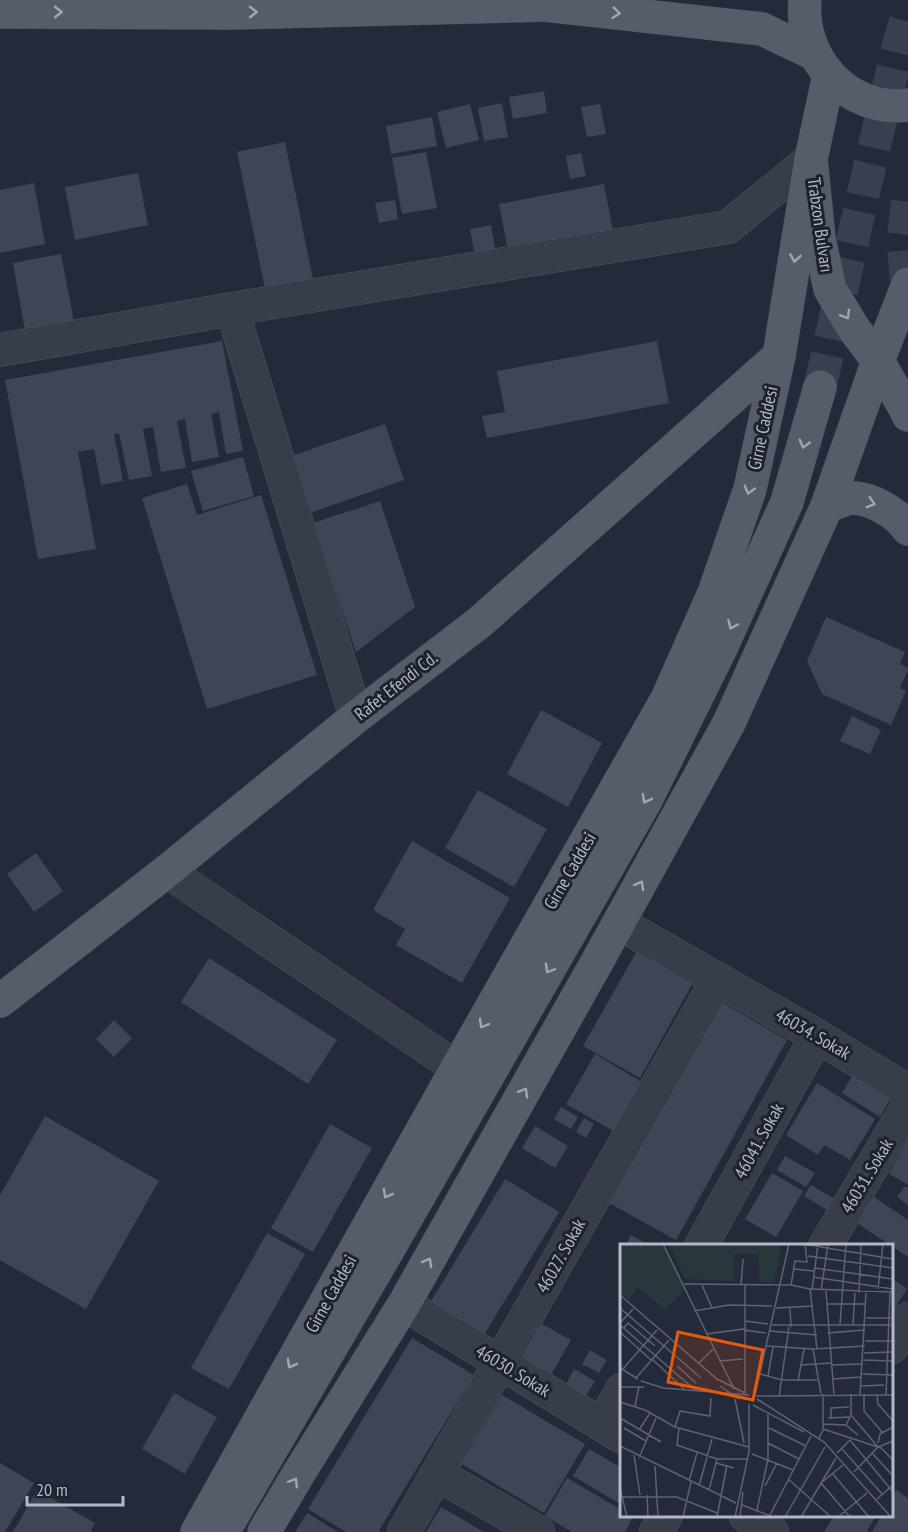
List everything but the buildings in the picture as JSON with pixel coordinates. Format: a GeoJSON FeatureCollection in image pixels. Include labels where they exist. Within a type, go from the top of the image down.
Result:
{"type":"FeatureCollection","features":[{"type":"Feature","properties":{"kind":"main road"},"geometry":{"type":"LineString","coordinates":[[805,0],[807,33],[822,65]]}},
{"type":"Feature","properties":{"kind":"main road"},"geometry":{"type":"LineString","coordinates":[[0,12],[232,13],[546,5],[762,29],[822,65],[849,92],[873,102],[898,106],[908,105]]}},
{"type":"Feature","properties":{"kind":"main road","name":"Trabzon Bulvarı"},"geometry":{"type":"LineString","coordinates":[[822,65],[811,159],[819,238],[830,289],[854,329],[878,361],[908,415]]}},
{"type":"Feature","properties":{"kind":"main road","name":"Girne Caddesi"},"geometry":{"type":"LineString","coordinates":[[197,1532],[668,699],[714,593],[750,489],[779,356],[811,159]]}},
{"type":"Feature","properties":{"kind":"main road"},"geometry":{"type":"LineString","coordinates":[[264,1532],[298,1473],[404,1304],[729,723],[827,506],[908,284]]}},
{"type":"Feature","properties":{"kind":"main road","name":"Rafet Efendi Cd."},"geometry":{"type":"LineString","coordinates":[[0,1001],[167,871],[356,717],[480,622],[779,356]]}},
{"type":"Feature","properties":{"kind":"main road","name":"Girne Caddesi"},"geometry":{"type":"LineString","coordinates":[[223,1532],[646,800],[722,646],[787,502],[820,387]]}},
{"type":"Feature","properties":{"kind":"main road"},"geometry":{"type":"LineString","coordinates":[[827,506],[853,498],[882,507],[903,522],[908,529]]}},
{"type":"Feature","properties":{"kind":"street"},"geometry":{"type":"LineString","coordinates":[[0,350],[728,227],[811,159]]}},
{"type":"Feature","properties":{"kind":"street"},"geometry":{"type":"LineString","coordinates":[[232,309],[356,717]]}},
{"type":"Feature","properties":{"kind":"street"},"geometry":{"type":"LineString","coordinates":[[167,871],[458,1068]]}},
{"type":"Feature","properties":{"kind":"street","name":"46034. Sokak"},"geometry":{"type":"LineString","coordinates":[[619,923],[817,1036],[908,1091]]}},
{"type":"Feature","properties":{"kind":"street","name":"46027. Sokak"},"geometry":{"type":"LineString","coordinates":[[404,1532],[718,979]]}},
{"type":"Feature","properties":{"kind":"street","name":"46041. Sokak"},"geometry":{"type":"LineString","coordinates":[[702,1244],[817,1036]]}},
{"type":"Feature","properties":{"kind":"street","name":"46031. Sokak"},"geometry":{"type":"LineString","coordinates":[[826,1244],[908,1106]]}},
{"type":"Feature","properties":{"kind":"street","name":"46030. Sokak"},"geometry":{"type":"LineString","coordinates":[[404,1304],[612,1431]]}},
{"type":"Feature","properties":{"kind":"street"},"geometry":{"type":"LineString","coordinates":[[893,1344],[908,1319]]}},
{"type":"Feature","properties":{"kind":"street"},"geometry":{"type":"LineString","coordinates":[[612,1431],[620,1395]]}},
{"type":"Feature","properties":{"kind":"street"},"geometry":{"type":"LineString","coordinates":[[437,1474],[538,1532]]}},
{"type":"Feature","properties":{"kind":"street"},"geometry":{"type":"LineString","coordinates":[[656,1532],[665,1517]]}},
{"type":"Feature","properties":{"kind":"street"},"geometry":{"type":"LineString","coordinates":[[749,1517],[772,1532]]}},
{"type":"Feature","properties":{"kind":"street"},"geometry":{"type":"LineString","coordinates":[[783,1532],[792,1517]]}},
{"type":"Feature","properties":{"kind":"tunnel"},"geometry":{"type":"LineString","coordinates":[[820,387],[864,190],[908,13]]}},
{"type":"Feature","properties":{"kind":"tunnel"},"geometry":{"type":"LineString","coordinates":[[908,202],[903,238],[908,304]]}}]}
